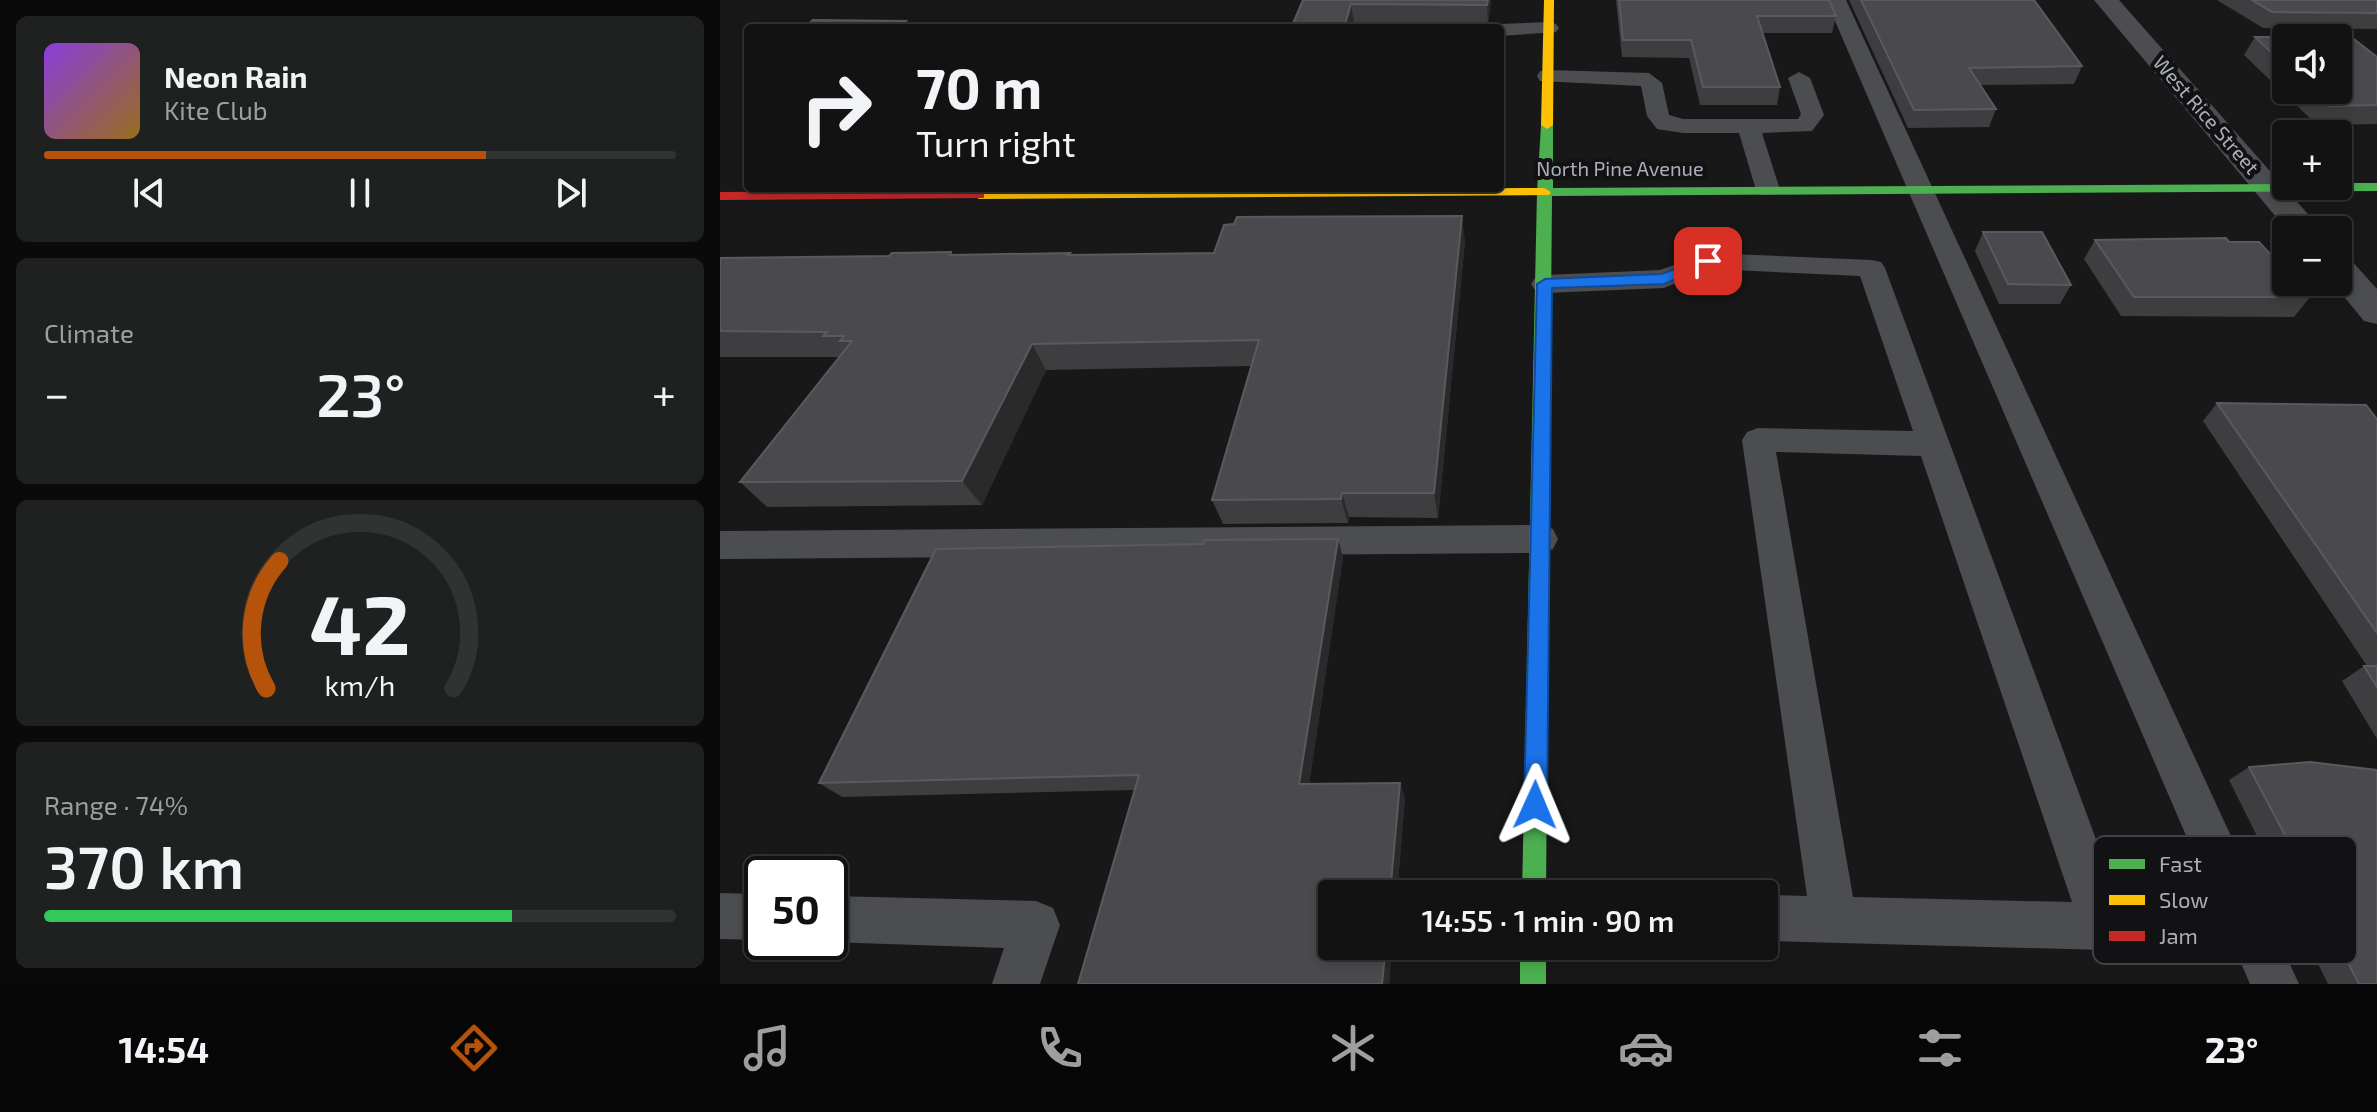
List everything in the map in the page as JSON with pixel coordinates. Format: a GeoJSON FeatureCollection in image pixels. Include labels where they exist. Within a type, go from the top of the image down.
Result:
{"type":"FeatureCollection","features":[{"type":"Feature","properties":{"kind":"street"},"geometry":{"type":"LineString","coordinates":[[1534,880],[1549,0]]}},
{"type":"Feature","properties":{"kind":"street","name":"West Rice Street"},"geometry":{"type":"LineString","coordinates":[[2106,0],[2293,216]]}},
{"type":"Feature","properties":{"kind":"street","name":"North Pine Avenue"},"geometry":{"type":"LineString","coordinates":[[1504,191],[2377,187]]}},
{"type":"Feature","properties":{"kind":"street","name":"North Pine Avenue"},"geometry":{"type":"LineString","coordinates":[[720,196],[1177,192]]}},
{"type":"Feature","properties":{"kind":"street"},"geometry":{"type":"LineString","coordinates":[[2352,283],[2377,312]]}},
{"type":"Feature","properties":{"kind":"street"},"geometry":{"type":"LineString","coordinates":[[1533,960],[1533,984]]}},
{"type":"Feature","properties":{"kind":"lane"},"geometry":{"type":"LineString","coordinates":[[1836,0],[2209,836]]}},
{"type":"Feature","properties":{"kind":"lane"},"geometry":{"type":"LineString","coordinates":[[1504,30],[1549,28]]}},
{"type":"Feature","properties":{"kind":"lane"},"geometry":{"type":"LineString","coordinates":[[1548,76],[1641,78],[1651,83],[1658,116],[1665,124],[1748,126],[1804,126],[1810,121],[1813,115],[1799,78]]}},
{"type":"Feature","properties":{"kind":"lane"},"geometry":{"type":"LineString","coordinates":[[1748,126],[1768,190]]}},
{"type":"Feature","properties":{"kind":"lane"},"geometry":{"type":"LineString","coordinates":[[1545,284],[1664,279],[1708,261],[1871,268],[2093,895]]}},
{"type":"Feature","properties":{"kind":"lane"},"geometry":{"type":"LineString","coordinates":[[1834,920],[1758,440],[1933,444]]}},
{"type":"Feature","properties":{"kind":"lane"},"geometry":{"type":"LineString","coordinates":[[720,545],[1540,539]]}},
{"type":"Feature","properties":{"kind":"lane"},"geometry":{"type":"LineString","coordinates":[[720,916],[744,917]]}},
{"type":"Feature","properties":{"kind":"lane"},"geometry":{"type":"LineString","coordinates":[[1778,918],[2093,926]]}},
{"type":"Feature","properties":{"kind":"lane"},"geometry":{"type":"LineString","coordinates":[[848,920],[1036,925],[1016,984]]}},
{"type":"Feature","properties":{"kind":"lane"},"geometry":{"type":"LineString","coordinates":[[2266,964],[2275,984]]}},
{"type":"Feature","properties":{"kind":"building"},"geometry":{"type":"Polygon","coordinates":[[[1303,0],[1488,0],[1487,5],[1351,4],[1345,24],[1293,24],[1303,0]]]}},
{"type":"Feature","properties":{"kind":"building"},"geometry":{"type":"Polygon","coordinates":[[[1619,0],[1829,0],[1836,16],[1757,16],[1780,87],[1703,87],[1691,40],[1623,40],[1619,0]]]}},
{"type":"Feature","properties":{"kind":"building"},"geometry":{"type":"Polygon","coordinates":[[[1861,0],[2034,0],[2082,66],[1969,68],[1996,109],[1914,110],[1861,0]]]}},
{"type":"Feature","properties":{"kind":"building"},"geometry":{"type":"Polygon","coordinates":[[[2252,0],[2377,0],[2377,13],[2272,12],[2252,0]]]}},
{"type":"Feature","properties":{"kind":"building"},"geometry":{"type":"Polygon","coordinates":[[[813,20],[906,21],[903,24],[808,24],[813,20]]]}},
{"type":"Feature","properties":{"kind":"building"},"geometry":{"type":"Polygon","coordinates":[[[2255,37],[2272,37],[2272,53],[2255,37]]]}},
{"type":"Feature","properties":{"kind":"building"},"geometry":{"type":"Polygon","coordinates":[[[2352,38],[2377,57],[2377,105],[2328,104],[2352,104],[2352,38]]]}},
{"type":"Feature","properties":{"kind":"building"},"geometry":{"type":"Polygon","coordinates":[[[1462,216],[1434,493],[1342,493],[1341,499],[1212,500],[1259,340],[1032,344],[962,481],[740,482],[852,341],[840,341],[844,336],[823,336],[827,332],[720,331],[720,258],[951,252],[950,255],[1214,253],[1224,225],[1234,224],[1237,217],[1462,216]]]}},
{"type":"Feature","properties":{"kind":"building"},"geometry":{"type":"Polygon","coordinates":[[[1983,232],[2042,232],[2071,285],[2008,284],[1983,232]]]}},
{"type":"Feature","properties":{"kind":"building"},"geometry":{"type":"Polygon","coordinates":[[[2226,238],[2229,242],[2259,242],[2272,256],[2272,296],[2310,297],[2134,297],[2095,240],[2226,238]]]}},
{"type":"Feature","properties":{"kind":"building"},"geometry":{"type":"Polygon","coordinates":[[[2217,403],[2366,405],[2377,419],[2377,633],[2217,403]]]}},
{"type":"Feature","properties":{"kind":"building"},"geometry":{"type":"Polygon","coordinates":[[[1338,539],[1299,784],[1400,783],[1391,880],[1318,880],[1318,960],[1385,960],[1382,984],[1078,984],[1139,775],[819,783],[936,549],[1203,544],[1204,540],[1338,539]]]}},
{"type":"Feature","properties":{"kind":"building"},"geometry":{"type":"Polygon","coordinates":[[[2364,666],[2377,666],[2377,687],[2364,666]]]}},
{"type":"Feature","properties":{"kind":"building"},"geometry":{"type":"Polygon","coordinates":[[[2310,762],[2377,770],[2377,984],[2359,984],[2349,964],[2357,964],[2357,836],[2285,836],[2249,767],[2310,762]]]}},
{"type":"Feature","properties":{"kind":"traffic: fast"},"geometry":{"type":"LineString","coordinates":[[1534,880],[1547,125]]}},
{"type":"Feature","properties":{"kind":"traffic: fast"},"geometry":{"type":"LineString","coordinates":[[1544,192],[2377,187]]}},
{"type":"Feature","properties":{"kind":"traffic: fast"},"geometry":{"type":"LineString","coordinates":[[1533,960],[1533,984]]}},
{"type":"Feature","properties":{"kind":"traffic: slow"},"geometry":{"type":"LineString","coordinates":[[1547,125],[1549,0]]}},
{"type":"Feature","properties":{"kind":"traffic: slow"},"geometry":{"type":"LineString","coordinates":[[979,195],[1544,192]]}},
{"type":"Feature","properties":{"kind":"traffic: jam"},"geometry":{"type":"LineString","coordinates":[[720,196],[979,195]]}},
{"type":"Feature","properties":{"kind":"route"},"geometry":{"type":"LineString","coordinates":[[1535,805],[1545,284],[1664,279],[1708,261]]}}]}
